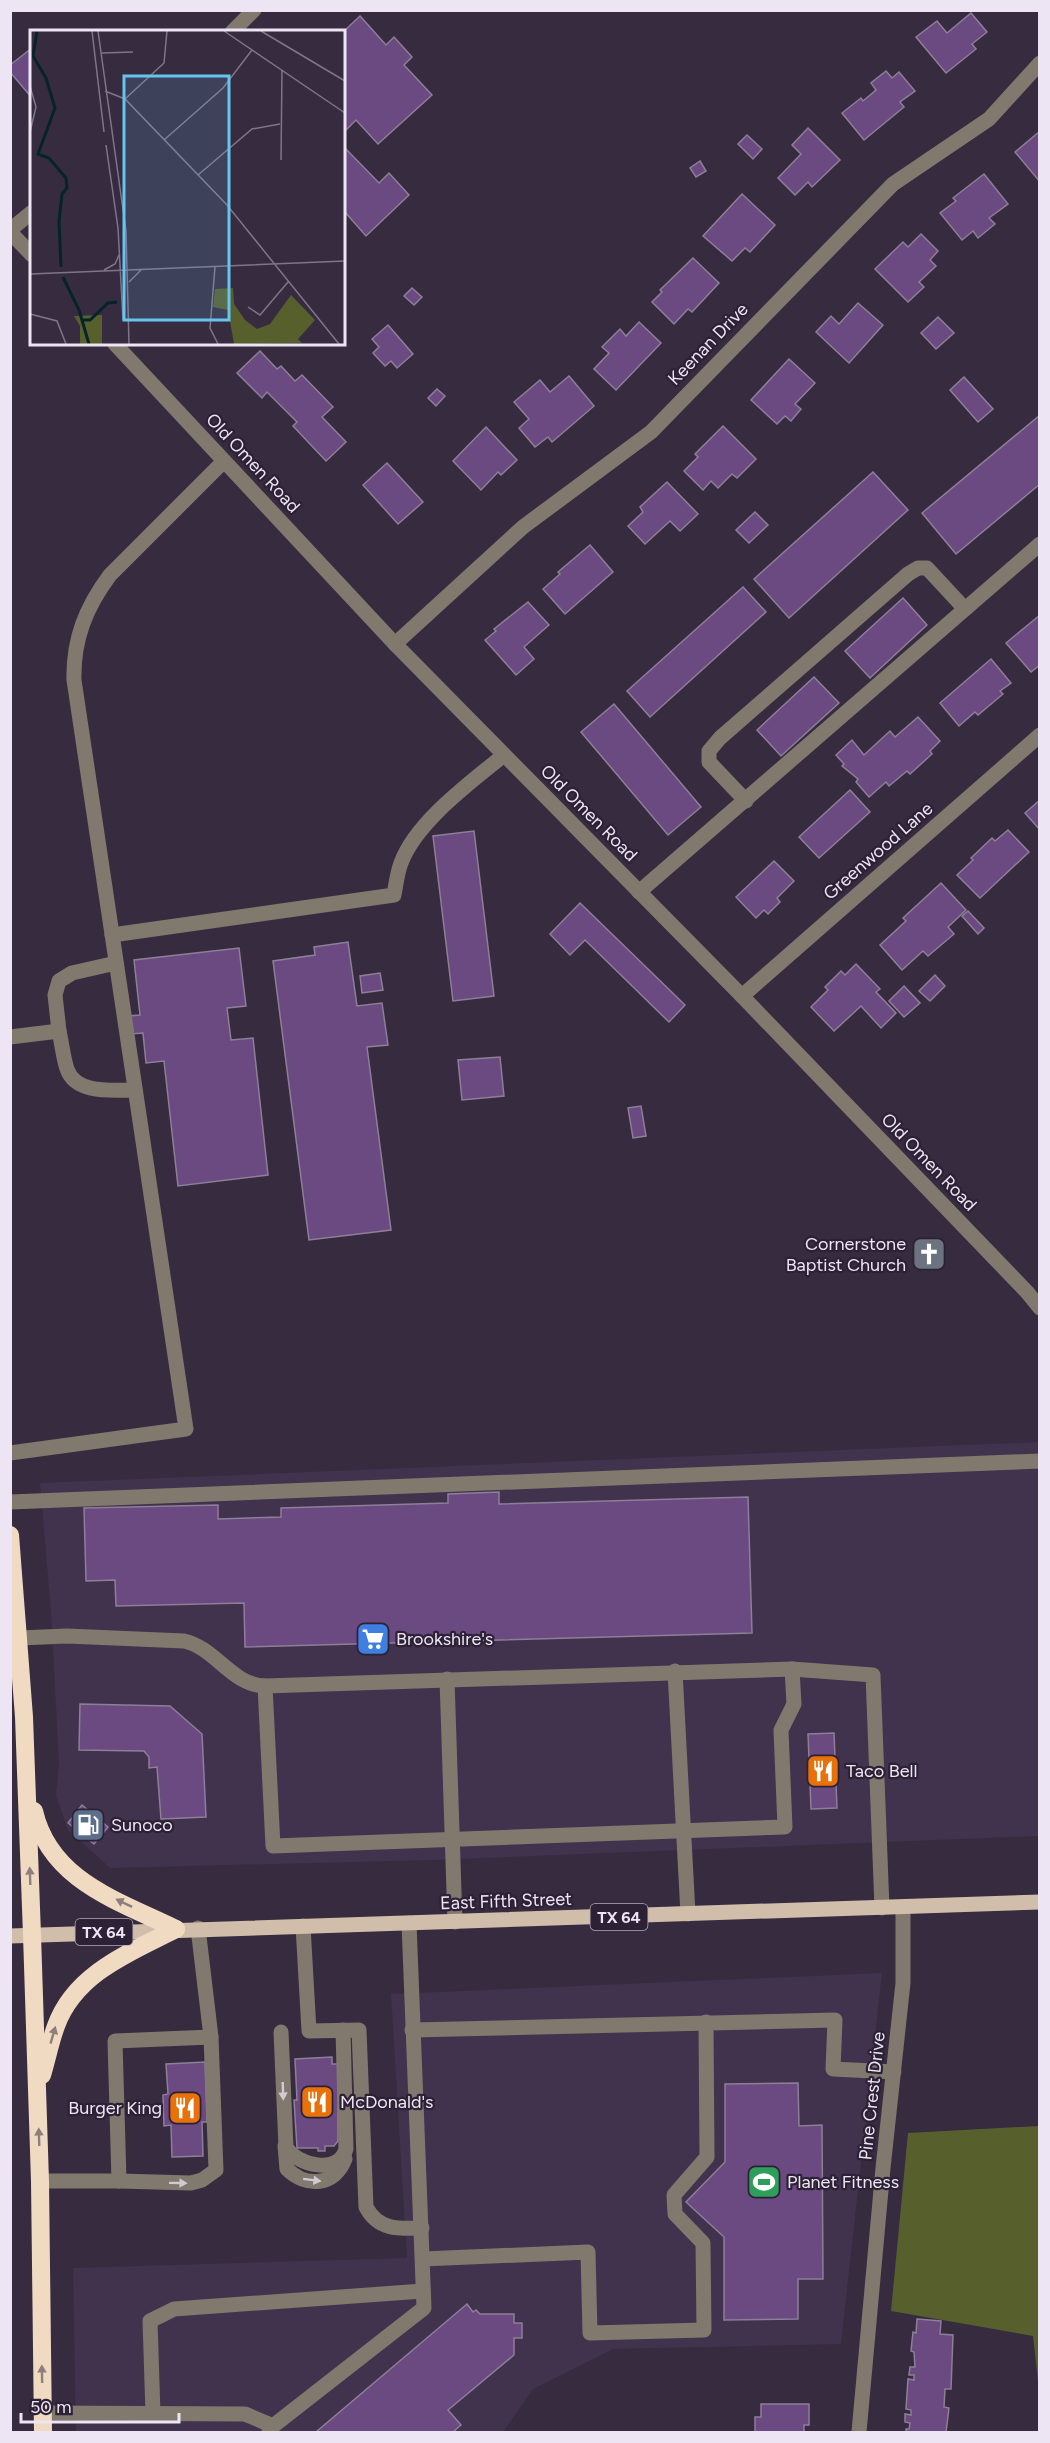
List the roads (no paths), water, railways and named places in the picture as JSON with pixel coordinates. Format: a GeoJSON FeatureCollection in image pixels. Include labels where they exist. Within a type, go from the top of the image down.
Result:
{"type":"FeatureCollection","features":[{"type":"Feature","properties":{"kind":"highway"},"geometry":{"type":"LineString","coordinates":[[10,1535],[19,1638],[27,1782],[38,2091],[43,2433]]}},
{"type":"Feature","properties":{"kind":"highway"},"geometry":{"type":"LineString","coordinates":[[27,1782],[37,1824],[51,1854],[63,1866],[89,1886],[176,1929]]}},
{"type":"Feature","properties":{"kind":"highway"},"geometry":{"type":"LineString","coordinates":[[38,2091],[56,2025],[74,1994],[115,1960],[176,1929]]}},
{"type":"Feature","properties":{"kind":"main road","name":"East Fifth Street"},"geometry":{"type":"LineString","coordinates":[[10,1936],[1040,1902]]}},
{"type":"Feature","properties":{"kind":"street"},"geometry":{"type":"LineString","coordinates":[[234,30],[254,10]]}},
{"type":"Feature","properties":{"kind":"street","name":"Keenan Drive"},"geometry":{"type":"LineString","coordinates":[[395,644],[523,527],[651,432],[893,184],[989,120],[1040,63]]}},
{"type":"Feature","properties":{"kind":"street"},"geometry":{"type":"LineString","coordinates":[[30,214],[10,231],[30,253]]}},
{"type":"Feature","properties":{"kind":"street","name":"Old Omen Road"},"geometry":{"type":"LineString","coordinates":[[115,345],[395,644],[742,996],[1040,1308]]}},
{"type":"Feature","properties":{"kind":"street"},"geometry":{"type":"LineString","coordinates":[[10,1453],[186,1429],[74,680],[75,646],[86,613],[95,595],[110,575],[224,461]]}},
{"type":"Feature","properties":{"kind":"street"},"geometry":{"type":"LineString","coordinates":[[639,892],[1040,544]]}},
{"type":"Feature","properties":{"kind":"street"},"geometry":{"type":"LineString","coordinates":[[746,801],[709,762],[709,751],[720,738],[908,574],[918,568],[927,568],[965,609]]}},
{"type":"Feature","properties":{"kind":"street","name":"Greenwood Lane"},"geometry":{"type":"LineString","coordinates":[[742,996],[1040,735]]}},
{"type":"Feature","properties":{"kind":"street"},"geometry":{"type":"LineString","coordinates":[[112,935],[394,895],[401,862],[414,838],[451,798],[504,755]]}},
{"type":"Feature","properties":{"kind":"street"},"geometry":{"type":"LineString","coordinates":[[116,963],[72,974],[59,981],[55,995],[59,1031],[68,1072],[78,1084],[97,1090],[135,1090]]}},
{"type":"Feature","properties":{"kind":"street"},"geometry":{"type":"LineString","coordinates":[[10,1037],[59,1031]]}},
{"type":"Feature","properties":{"kind":"street"},"geometry":{"type":"LineString","coordinates":[[10,1503],[1040,1461]]}},
{"type":"Feature","properties":{"kind":"street"},"geometry":{"type":"LineString","coordinates":[[19,1638],[67,1636],[184,1641],[202,1647],[244,1682],[265,1686],[675,1671],[792,1669],[873,1675],[882,1908]]}},
{"type":"Feature","properties":{"kind":"street"},"geometry":{"type":"LineString","coordinates":[[265,1686],[273,1846],[785,1827],[781,1730],[794,1704],[792,1669]]}},
{"type":"Feature","properties":{"kind":"street"},"geometry":{"type":"LineString","coordinates":[[675,1671],[688,1914]]}},
{"type":"Feature","properties":{"kind":"street"},"geometry":{"type":"LineString","coordinates":[[447,1679],[455,1922]]}},
{"type":"Feature","properties":{"kind":"street","name":"Pine Crest Drive"},"geometry":{"type":"LineString","coordinates":[[859,2433],[904,1968],[903,1907]]}},
{"type":"Feature","properties":{"kind":"street"},"geometry":{"type":"LineString","coordinates":[[42,2413],[245,2414],[271,2429],[424,2308],[409,1923]]}},
{"type":"Feature","properties":{"kind":"street"},"geometry":{"type":"LineString","coordinates":[[303,1926],[309,2031],[359,2030],[366,2207],[372,2217],[388,2227],[422,2228]]}},
{"type":"Feature","properties":{"kind":"street"},"geometry":{"type":"LineString","coordinates":[[40,2181],[192,2183],[216,2170],[211,2037],[198,1928]]}},
{"type":"Feature","properties":{"kind":"street"},"geometry":{"type":"LineString","coordinates":[[412,2030],[835,2020],[833,2068],[894,2072]]}},
{"type":"Feature","properties":{"kind":"street"},"geometry":{"type":"LineString","coordinates":[[423,2259],[588,2252],[590,2333],[704,2330],[703,2243],[675,2214],[674,2195],[707,2157],[706,2022]]}},
{"type":"Feature","properties":{"kind":"street"},"geometry":{"type":"LineString","coordinates":[[281,2032],[285,2143],[292,2156],[322,2166],[337,2163],[344,2156],[346,2149],[343,2030]]}},
{"type":"Feature","properties":{"kind":"street"},"geometry":{"type":"LineString","coordinates":[[119,2181],[115,2041],[211,2037]]}},
{"type":"Feature","properties":{"kind":"street"},"geometry":{"type":"LineString","coordinates":[[153,2414],[150,2321],[174,2309],[423,2291]]}},
{"type":"Feature","properties":{"kind":"place","name":"Cornerstone Baptist Church"},"geometry":{"type":"Point","coordinates":[929,1254]}},
{"type":"Feature","properties":{"kind":"place","name":"Brookshire's"},"geometry":{"type":"Point","coordinates":[373,1639]}},
{"type":"Feature","properties":{"kind":"place","name":"Taco Bell"},"geometry":{"type":"Point","coordinates":[823,1771]}},
{"type":"Feature","properties":{"kind":"place","name":"Sunoco"},"geometry":{"type":"Point","coordinates":[88,1825]}},
{"type":"Feature","properties":{"kind":"place","name":"McDonald's"},"geometry":{"type":"Point","coordinates":[317,2102]}},
{"type":"Feature","properties":{"kind":"place","name":"Burger King"},"geometry":{"type":"Point","coordinates":[185,2108]}},
{"type":"Feature","properties":{"kind":"place","name":"Planet Fitness"},"geometry":{"type":"Point","coordinates":[764,2182]}}]}
